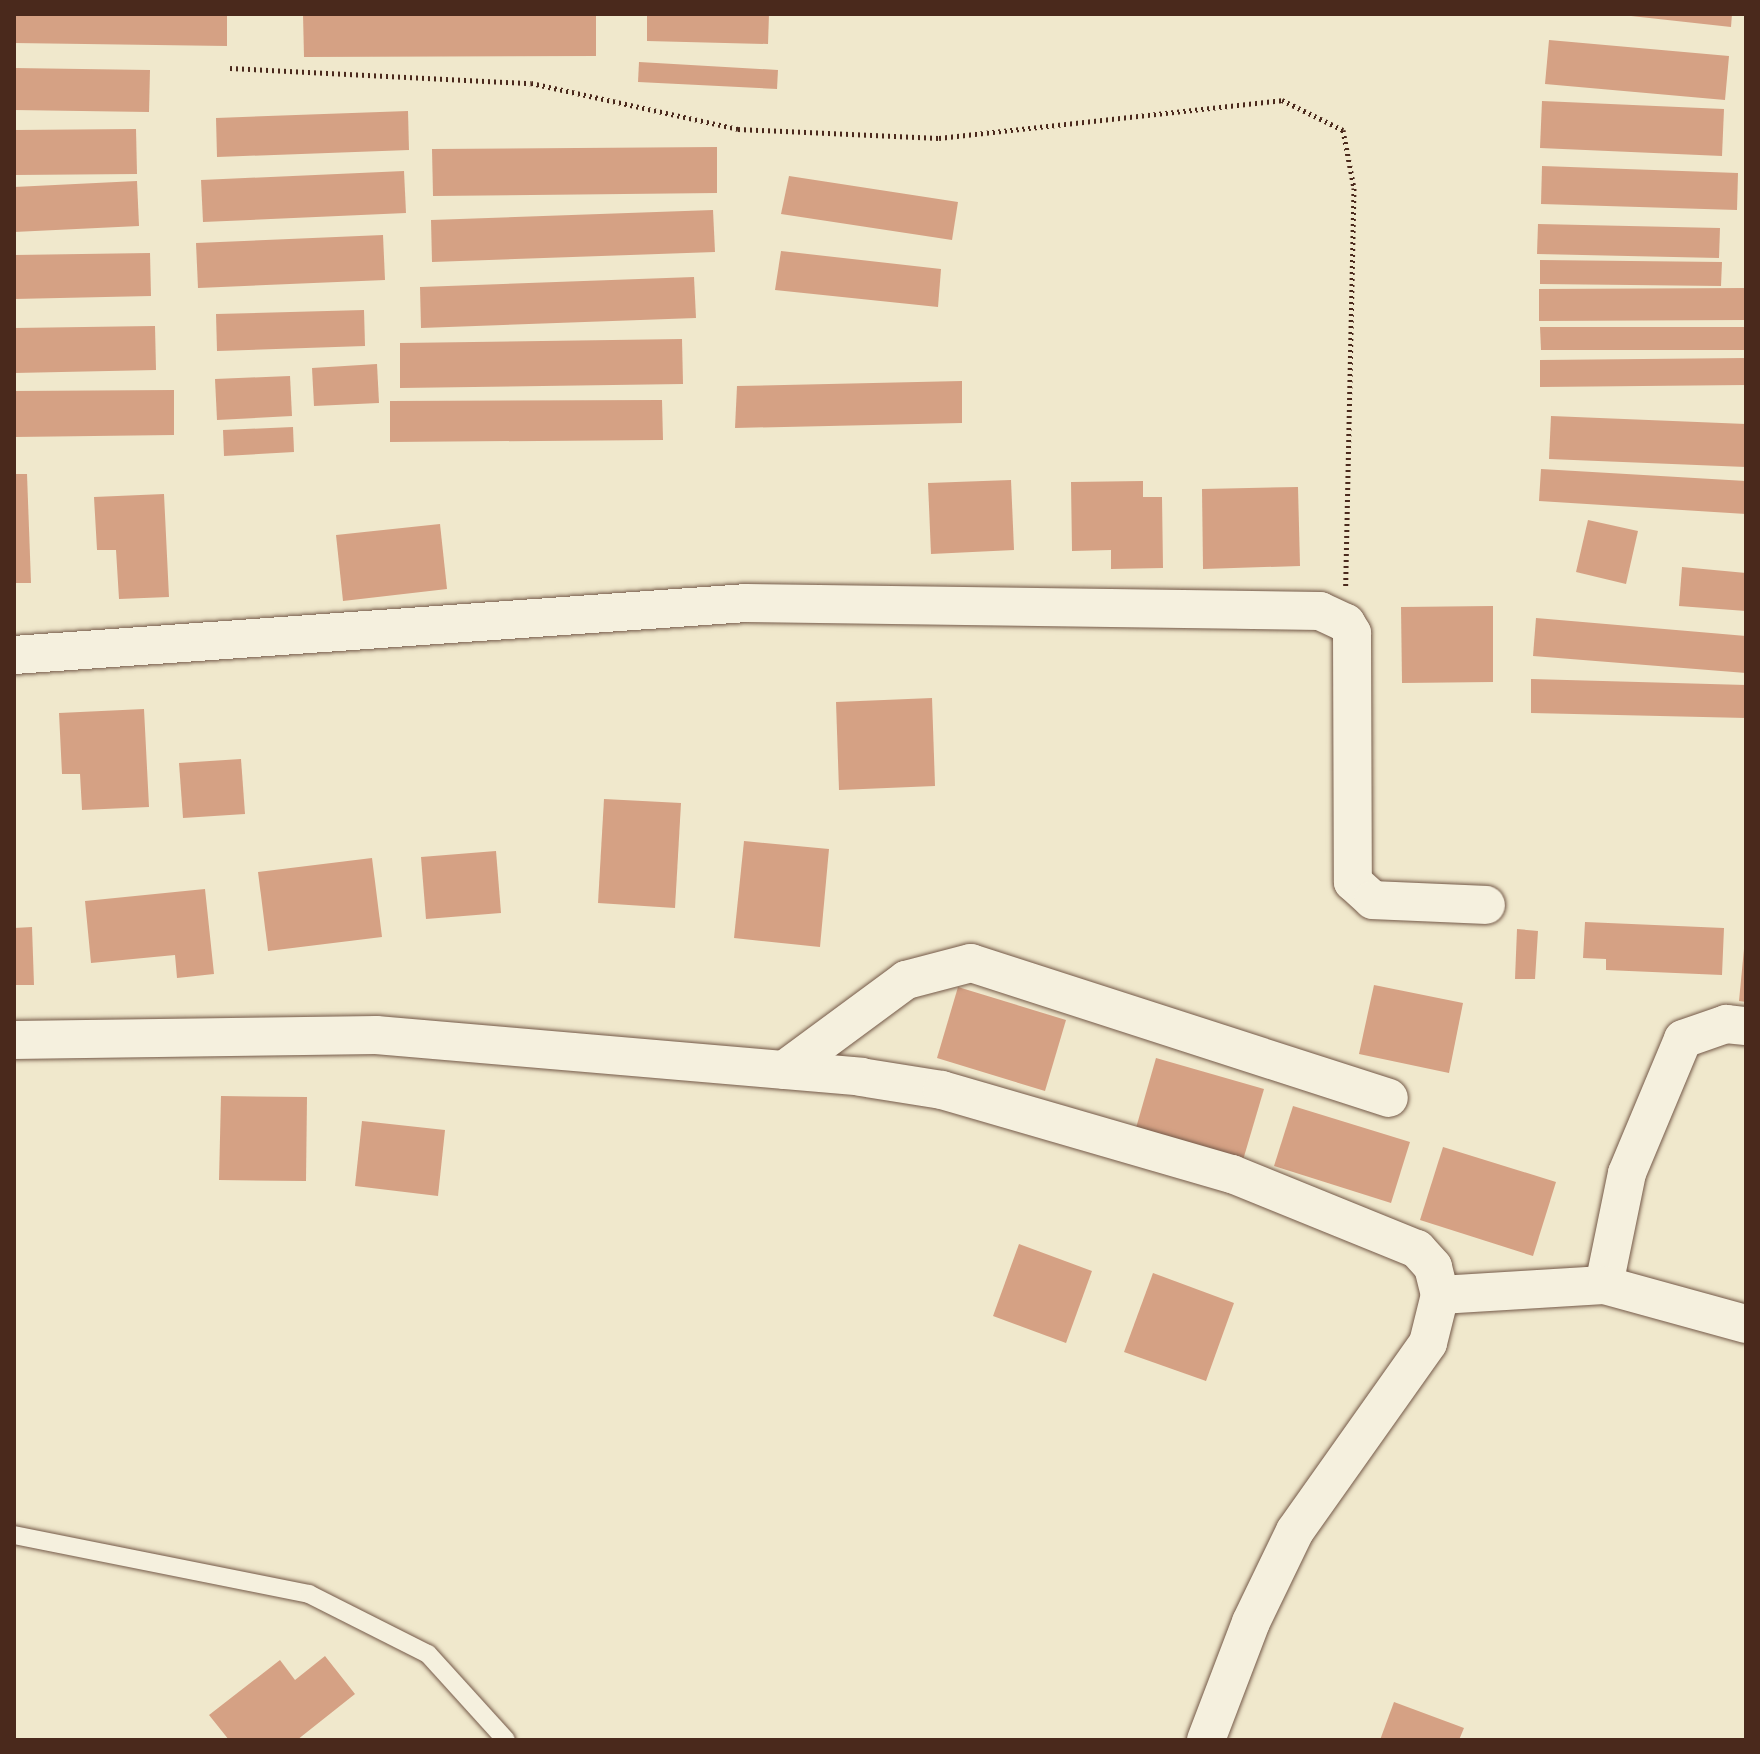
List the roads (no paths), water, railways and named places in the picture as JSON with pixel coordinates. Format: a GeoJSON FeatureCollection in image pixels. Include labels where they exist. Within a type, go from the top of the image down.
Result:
{"type":"FeatureCollection","features":[{"type":"Feature","properties":{"kind":"street"},"geometry":{"type":"LineString","coordinates":[[14,655],[746,603],[1320,611],[1346,623],[1353,651],[1353,882],[1373,900],[1486,905]]}},
{"type":"Feature","properties":{"kind":"street"},"geometry":{"type":"LineString","coordinates":[[784,1070],[906,980],[971,963],[1389,1098]]}},
{"type":"Feature","properties":{"kind":"street"},"geometry":{"type":"LineString","coordinates":[[1604,1285],[1627,1173],[1683,1039],[1726,1024],[1746,1026]]}},
{"type":"Feature","properties":{"kind":"street"},"geometry":{"type":"LineString","coordinates":[[14,1040],[376,1035],[784,1070],[942,1090],[1232,1174],[1417,1249],[1433,1267],[1440,1295],[1428,1343],[1295,1531],[1251,1622],[1206,1740]]}},
{"type":"Feature","properties":{"kind":"street"},"geometry":{"type":"LineString","coordinates":[[1440,1295],[1604,1285],[1746,1324]]}},
{"type":"Feature","properties":{"kind":"lane"},"geometry":{"type":"LineString","coordinates":[[14,1535],[309,1594],[428,1654],[506,1740]]}}]}
